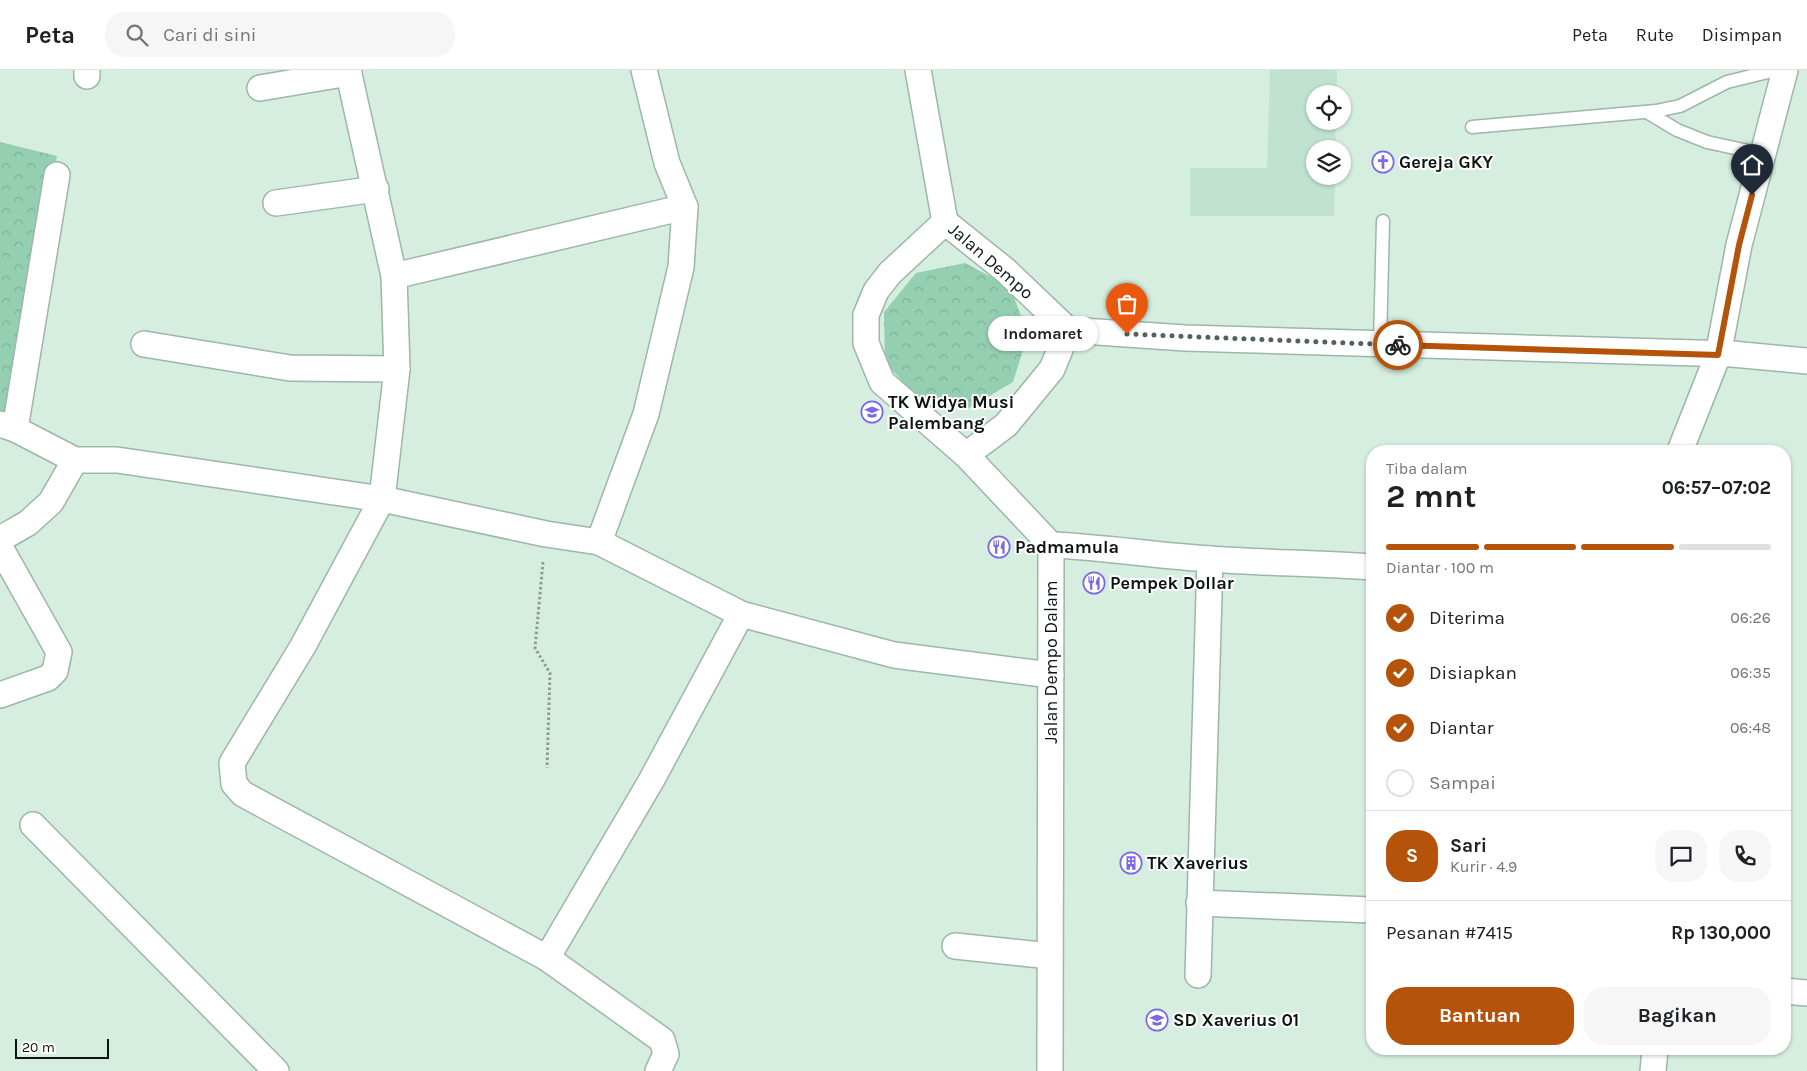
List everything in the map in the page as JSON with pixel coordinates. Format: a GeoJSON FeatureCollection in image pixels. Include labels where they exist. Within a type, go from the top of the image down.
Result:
{"type":"FeatureCollection","features":[{"type":"Feature","properties":{"kind":"street"},"geometry":{"type":"LineString","coordinates":[[599,542],[648,405],[681,266],[685,208],[667,163],[644,70]]}},
{"type":"Feature","properties":{"kind":"street","name":"Jalan Dempo"},"geometry":{"type":"LineString","coordinates":[[918,70],[944,222],[1005,270],[1068,330]]}},
{"type":"Feature","properties":{"kind":"street"},"geometry":{"type":"LineString","coordinates":[[1682,445],[1718,355],[1739,245],[1785,70]]}},
{"type":"Feature","properties":{"kind":"street"},"geometry":{"type":"LineString","coordinates":[[260,88],[348,72],[376,189],[394,276],[397,369],[382,499],[303,646],[232,763],[234,784],[243,794],[546,958],[662,1040],[666,1054],[658,1071]]}},
{"type":"Feature","properties":{"kind":"street"},"geometry":{"type":"LineString","coordinates":[[57,175],[8,426],[75,460],[117,460],[382,499],[546,534],[599,542],[741,614],[894,655],[1051,676]]}},
{"type":"Feature","properties":{"kind":"street"},"geometry":{"type":"LineString","coordinates":[[276,203],[376,189]]}},
{"type":"Feature","properties":{"kind":"street"},"geometry":{"type":"LineString","coordinates":[[394,276],[685,208]]}},
{"type":"Feature","properties":{"kind":"street"},"geometry":{"type":"LineString","coordinates":[[944,222],[890,273],[876,292],[866,315],[866,343],[882,382],[966,455],[1051,545],[1090,546],[1210,559],[1308,562],[1366,567]]}},
{"type":"Feature","properties":{"kind":"street"},"geometry":{"type":"LineString","coordinates":[[966,455],[1006,425],[1052,369],[1068,330],[1186,338],[1732,354],[1807,362]]}},
{"type":"Feature","properties":{"kind":"street"},"geometry":{"type":"LineString","coordinates":[[144,344],[290,368],[397,369]]}},
{"type":"Feature","properties":{"kind":"street"},"geometry":{"type":"LineString","coordinates":[[0,538],[28,523],[51,502],[75,460]]}},
{"type":"Feature","properties":{"kind":"street","name":"Jalan Dempo Dalam"},"geometry":{"type":"LineString","coordinates":[[1050,1071],[1051,545]]}},
{"type":"Feature","properties":{"kind":"street"},"geometry":{"type":"LineString","coordinates":[[0,547],[59,652],[55,670],[48,678],[0,695]]}},
{"type":"Feature","properties":{"kind":"street"},"geometry":{"type":"LineString","coordinates":[[1198,974],[1210,559]]}},
{"type":"Feature","properties":{"kind":"street"},"geometry":{"type":"LineString","coordinates":[[546,958],[651,781],[741,614]]}},
{"type":"Feature","properties":{"kind":"street"},"geometry":{"type":"LineString","coordinates":[[33,825],[276,1071]]}},
{"type":"Feature","properties":{"kind":"street"},"geometry":{"type":"LineString","coordinates":[[1199,903],[1366,910]]}},
{"type":"Feature","properties":{"kind":"street"},"geometry":{"type":"LineString","coordinates":[[955,946],[1050,956]]}},
{"type":"Feature","properties":{"kind":"street"},"geometry":{"type":"LineString","coordinates":[[1791,991],[1807,993]]}},
{"type":"Feature","properties":{"kind":"street"},"geometry":{"type":"LineString","coordinates":[[1652,1071],[1654,1055]]}},
{"type":"Feature","properties":{"kind":"lane"},"geometry":{"type":"LineString","coordinates":[[1472,127],[1647,112],[1680,106],[1727,82],[1776,70]]}},
{"type":"Feature","properties":{"kind":"lane"},"geometry":{"type":"LineString","coordinates":[[1647,112],[1677,130],[1707,142],[1762,154]]}},
{"type":"Feature","properties":{"kind":"lane"},"geometry":{"type":"LineString","coordinates":[[1380,344],[1383,221]]}},
{"type":"Feature","properties":{"kind":"path"},"geometry":{"type":"LineString","coordinates":[[546,534],[535,648],[550,673],[547,768]]}},
{"type":"Feature","properties":{"kind":"shaded area"},"geometry":{"type":"Polygon","coordinates":[[[1270,70],[1337,70],[1337,85],[1306,85],[1306,130],[1336,130],[1335,140],[1306,140],[1306,185],[1335,185],[1334,216],[1190,216],[1190,168],[1267,168],[1270,70]]]}},
{"type":"Feature","properties":{"kind":"green space"},"geometry":{"type":"Polygon","coordinates":[[[0,142],[57,156],[4,416],[0,415],[0,142]]]}},
{"type":"Feature","properties":{"kind":"green space"},"geometry":{"type":"Polygon","coordinates":[[[965,263],[1010,287],[1028,334],[1013,382],[969,408],[919,400],[885,362],[884,312],[916,273],[965,263]]]}},
{"type":"Feature","properties":{"kind":"way so far"},"geometry":{"type":"LineString","coordinates":[[1127,334],[1186,338],[1398,345]]}},
{"type":"Feature","properties":{"kind":"place","name":"Gereja GKY"},"geometry":{"type":"Point","coordinates":[1383,162]}},
{"type":"Feature","properties":{"kind":"place","name":"Indomaret"},"geometry":{"type":"Point","coordinates":[1127,334]}},
{"type":"Feature","properties":{"kind":"place","name":"TK Widya Musi Palembang"},"geometry":{"type":"Point","coordinates":[872,412]}},
{"type":"Feature","properties":{"kind":"place","name":"Padmamula"},"geometry":{"type":"Point","coordinates":[999,547]}},
{"type":"Feature","properties":{"kind":"place","name":"Pempek Dollar"},"geometry":{"type":"Point","coordinates":[1094,583]}},
{"type":"Feature","properties":{"kind":"place","name":"TK Xaverius"},"geometry":{"type":"Point","coordinates":[1131,863]}},
{"type":"Feature","properties":{"kind":"place","name":"SD Xaverius 01"},"geometry":{"type":"Point","coordinates":[1157,1020]}},
{"type":"Feature","properties":{"kind":"route"},"geometry":{"type":"LineString","coordinates":[[1398,345],[1718,355],[1739,245],[1752,195]]}}]}
